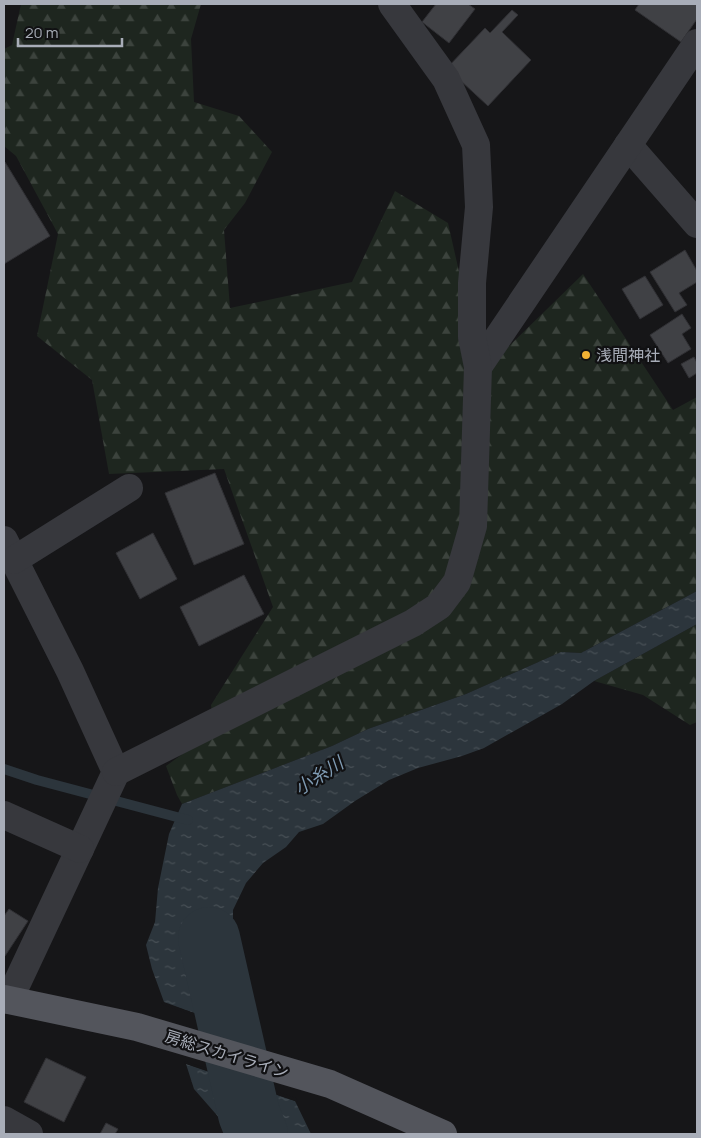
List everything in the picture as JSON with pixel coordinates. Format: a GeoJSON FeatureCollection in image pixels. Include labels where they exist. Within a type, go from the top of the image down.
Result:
{"type":"FeatureCollection","features":[{"type":"Feature","properties":{"kind":"main road","name":"房総スカイライン"},"geometry":{"type":"LineString","coordinates":[[6,999],[137,1027],[330,1084],[442,1134]]}},
{"type":"Feature","properties":{"kind":"street"},"geometry":{"type":"LineString","coordinates":[[6,999],[113,777],[412,623],[439,606],[458,582],[473,526],[478,367],[472,337],[472,283],[479,206],[476,144],[446,79],[392,4]]}},
{"type":"Feature","properties":{"kind":"street"},"geometry":{"type":"LineString","coordinates":[[478,367],[697,43]]}},
{"type":"Feature","properties":{"kind":"street"},"geometry":{"type":"LineString","coordinates":[[628,145],[697,224]]}},
{"type":"Feature","properties":{"kind":"street"},"geometry":{"type":"LineString","coordinates":[[113,777],[70,672],[9,550],[129,488]]}},
{"type":"Feature","properties":{"kind":"street"},"geometry":{"type":"LineString","coordinates":[[4,815],[82,844]]}},
{"type":"Feature","properties":{"kind":"street"},"geometry":{"type":"LineString","coordinates":[[4,1120],[29,1134]]}},
{"type":"Feature","properties":{"kind":"green space"},"geometry":{"type":"Polygon","coordinates":[[[21,4],[201,4],[191,39],[194,102],[239,116],[272,152],[245,203],[224,230],[230,308],[352,282],[395,191],[448,223],[465,298],[474,380],[583,274],[673,410],[697,397],[697,591],[581,653],[561,652],[466,694],[368,729],[332,746],[182,804],[166,766],[214,731],[211,705],[273,607],[224,469],[109,474],[92,380],[37,336],[58,234],[16,156],[4,146],[4,49],[12,45],[21,4]]]}},
{"type":"Feature","properties":{"kind":"green space"},"geometry":{"type":"Polygon","coordinates":[[[697,624],[697,722],[690,725],[643,695],[594,681],[697,624]]]}},
{"type":"Feature","properties":{"kind":"water"},"geometry":{"type":"Polygon","coordinates":[[[697,591],[697,624],[594,681],[562,704],[484,748],[418,768],[389,780],[323,824],[299,832],[286,847],[263,863],[246,883],[233,910],[233,932],[241,944],[239,959],[242,984],[256,1031],[197,1014],[164,1002],[152,969],[146,945],[155,922],[158,888],[169,834],[182,804],[332,746],[368,729],[466,694],[561,652],[581,653],[697,591]]]}},
{"type":"Feature","properties":{"kind":"water"},"geometry":{"type":"Polygon","coordinates":[[[186,1064],[295,1101],[311,1134],[229,1134],[229,1129],[194,1089],[186,1064]]]}},
{"type":"Feature","properties":{"kind":"pier"},"geometry":{"type":"Polygon","coordinates":[[[161,1002],[259,1032],[256,1034],[196,1016],[163,1005],[161,1002]]]}},
{"type":"Feature","properties":{"kind":"pier"},"geometry":{"type":"Polygon","coordinates":[[[185,1061],[296,1098],[298,1102],[184,1063],[185,1061]]]}},
{"type":"Feature","properties":{"kind":"building"},"geometry":{"type":"Polygon","coordinates":[[[436,4],[468,4],[475,9],[449,43],[422,22],[436,4]]]}},
{"type":"Feature","properties":{"kind":"building"},"geometry":{"type":"Polygon","coordinates":[[[639,4],[697,4],[697,19],[681,42],[635,10],[639,4]]]}},
{"type":"Feature","properties":{"kind":"building"},"geometry":{"type":"Polygon","coordinates":[[[512,10],[518,15],[502,32],[531,60],[488,106],[447,68],[485,28],[490,33],[512,10]]]}},
{"type":"Feature","properties":{"kind":"building"},"geometry":{"type":"Polygon","coordinates":[[[4,163],[50,236],[4,264],[4,163]]]}},
{"type":"Feature","properties":{"kind":"building"},"geometry":{"type":"Polygon","coordinates":[[[685,250],[697,271],[697,282],[679,293],[687,305],[675,312],[650,272],[685,250]]]}},
{"type":"Feature","properties":{"kind":"building"},"geometry":{"type":"Polygon","coordinates":[[[645,276],[663,305],[640,319],[622,289],[645,276]]]}},
{"type":"Feature","properties":{"kind":"building"},"geometry":{"type":"Polygon","coordinates":[[[682,314],[691,328],[682,334],[691,349],[668,363],[650,335],[682,314]]]}},
{"type":"Feature","properties":{"kind":"building"},"geometry":{"type":"Polygon","coordinates":[[[694,357],[697,363],[697,373],[689,378],[681,364],[694,357]]]}},
{"type":"Feature","properties":{"kind":"building"},"geometry":{"type":"Polygon","coordinates":[[[215,473],[244,544],[194,565],[165,493],[215,473]]]}},
{"type":"Feature","properties":{"kind":"building"},"geometry":{"type":"Polygon","coordinates":[[[153,533],[177,579],[140,599],[116,553],[153,533]]]}},
{"type":"Feature","properties":{"kind":"building"},"geometry":{"type":"Polygon","coordinates":[[[244,575],[264,614],[199,646],[180,607],[244,575]]]}},
{"type":"Feature","properties":{"kind":"building"},"geometry":{"type":"Polygon","coordinates":[[[9,909],[28,921],[5,956],[4,916],[9,909]]]}},
{"type":"Feature","properties":{"kind":"building"},"geometry":{"type":"Polygon","coordinates":[[[46,1058],[86,1077],[64,1122],[24,1102],[46,1058]]]}},
{"type":"Feature","properties":{"kind":"building"},"geometry":{"type":"Polygon","coordinates":[[[106,1123],[118,1129],[115,1134],[100,1134],[106,1123]]]}},
{"type":"Feature","properties":{"kind":"waterway"},"geometry":{"type":"LineString","coordinates":[[4,769],[37,780],[188,820]]}},
{"type":"Feature","properties":{"kind":"waterway","name":"小糸川"},"geometry":{"type":"LineString","coordinates":[[209,938],[249,1114],[257,1134]]}},
{"type":"Feature","properties":{"kind":"place","name":"浅間神社"},"geometry":{"type":"Point","coordinates":[586,355]}}]}
